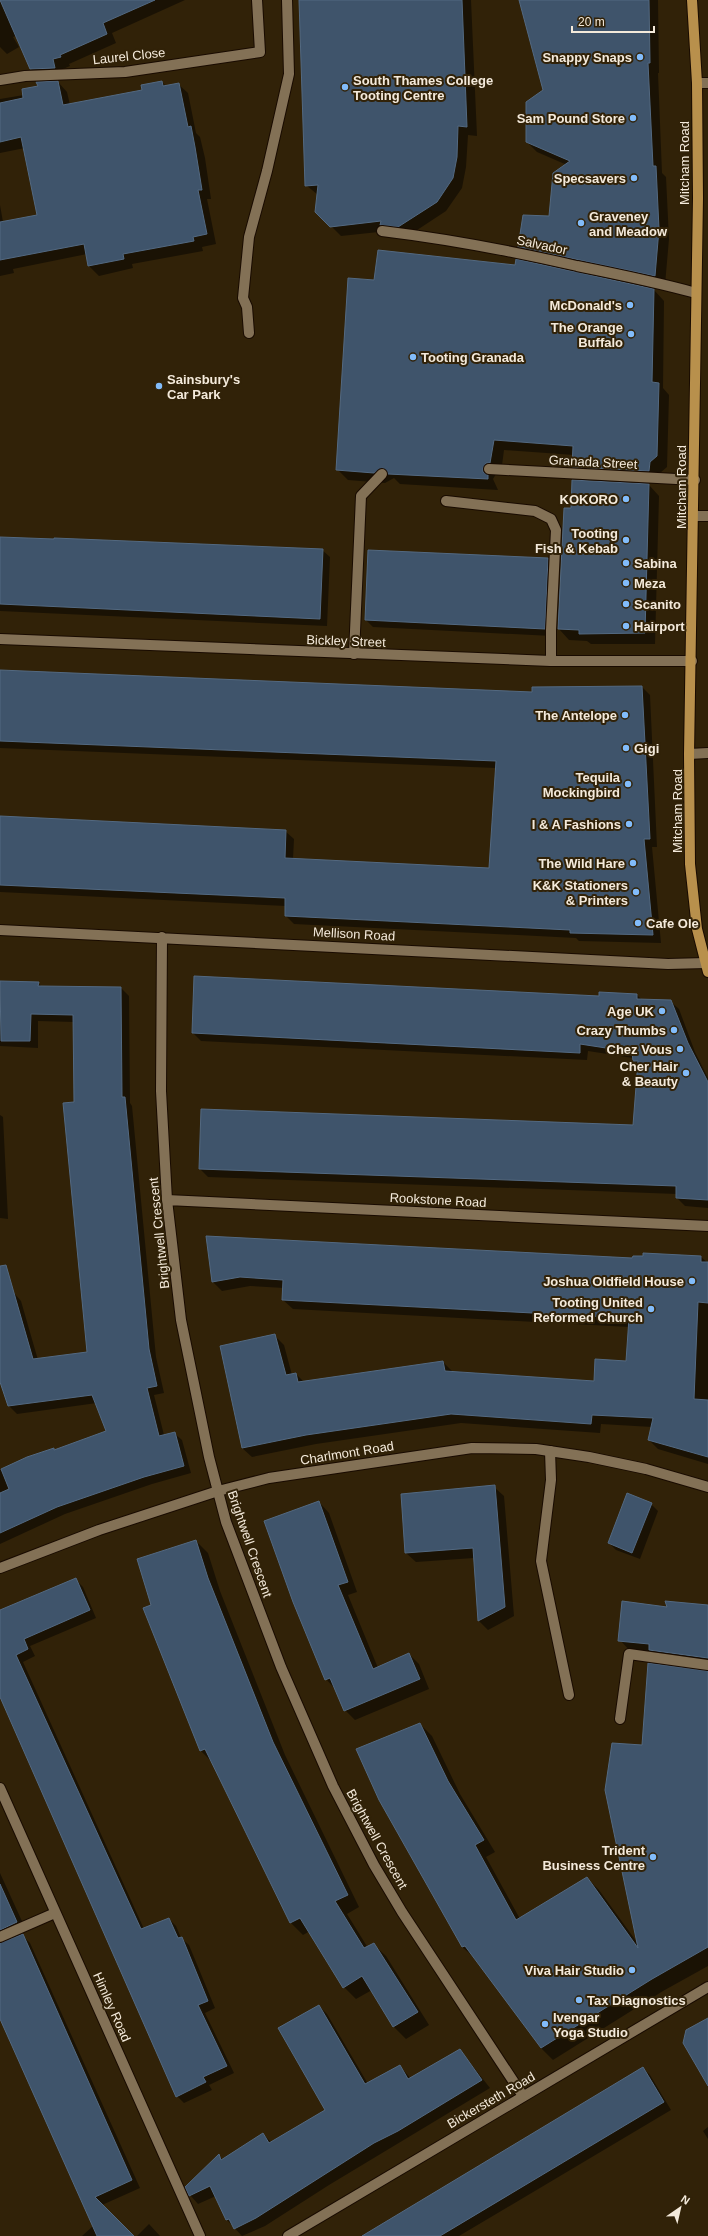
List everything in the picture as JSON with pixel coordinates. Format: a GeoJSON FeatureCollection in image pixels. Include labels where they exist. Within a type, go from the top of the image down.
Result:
{"type":"FeatureCollection","features":[{"type":"Feature","properties":{"kind":"main road","name":"Mitcham Road"},"geometry":{"type":"LineString","coordinates":[[692,0],[697,83],[695,480],[689,754],[690,864],[697,929],[707,967]]}},
{"type":"Feature","properties":{"kind":"street","name":"Laurel Close"},"geometry":{"type":"LineString","coordinates":[[0,80],[25,76],[125,72],[260,52],[257,0]]}},
{"type":"Feature","properties":{"kind":"street"},"geometry":{"type":"LineString","coordinates":[[248,333],[248,307],[243,298],[249,237],[267,171],[289,74],[287,0]]}},
{"type":"Feature","properties":{"kind":"street"},"geometry":{"type":"LineString","coordinates":[[697,83],[708,83]]}},
{"type":"Feature","properties":{"kind":"street","name":"Salvador"},"geometry":{"type":"LineString","coordinates":[[382,231],[440,238],[496,248],[666,285],[696,293]]}},
{"type":"Feature","properties":{"kind":"street","name":"Granada Street"},"geometry":{"type":"LineString","coordinates":[[489,469],[695,480]]}},
{"type":"Feature","properties":{"kind":"street"},"geometry":{"type":"LineString","coordinates":[[354,654],[361,496],[382,474]]}},
{"type":"Feature","properties":{"kind":"street"},"geometry":{"type":"LineString","coordinates":[[446,501],[535,511],[551,519],[556,530],[551,661]]}},
{"type":"Feature","properties":{"kind":"street"},"geometry":{"type":"LineString","coordinates":[[694,516],[708,516]]}},
{"type":"Feature","properties":{"kind":"street","name":"Bickley Street"},"geometry":{"type":"LineString","coordinates":[[0,639],[551,661],[692,661]]}},
{"type":"Feature","properties":{"kind":"street"},"geometry":{"type":"LineString","coordinates":[[689,754],[708,753]]}},
{"type":"Feature","properties":{"kind":"street","name":"Mellison Road"},"geometry":{"type":"LineString","coordinates":[[0,930],[162,937],[707,967]]}},
{"type":"Feature","properties":{"kind":"street","name":"Brightwell Crescent"},"geometry":{"type":"LineString","coordinates":[[162,937],[161,1091],[167,1200],[181,1320],[209,1457],[226,1522],[281,1667],[333,1786],[374,1865],[402,1912],[523,2096]]}},
{"type":"Feature","properties":{"kind":"street","name":"Rookstone Road"},"geometry":{"type":"LineString","coordinates":[[167,1200],[708,1226]]}},
{"type":"Feature","properties":{"kind":"street","name":"Charlmont Road"},"geometry":{"type":"LineString","coordinates":[[0,1568],[99,1530],[218,1491],[284,1476],[472,1448],[550,1451],[646,1468],[708,1487]]}},
{"type":"Feature","properties":{"kind":"street"},"geometry":{"type":"LineString","coordinates":[[550,1451],[551,1480],[541,1561],[569,1695]]}},
{"type":"Feature","properties":{"kind":"street"},"geometry":{"type":"LineString","coordinates":[[620,1719],[629,1654],[708,1665]]}},
{"type":"Feature","properties":{"kind":"street","name":"Himley Road"},"geometry":{"type":"LineString","coordinates":[[0,1788],[200,2236]]}},
{"type":"Feature","properties":{"kind":"street"},"geometry":{"type":"LineString","coordinates":[[0,1937],[55,1913]]}},
{"type":"Feature","properties":{"kind":"street","name":"Bickersteth Road"},"geometry":{"type":"LineString","coordinates":[[288,2236],[708,1987]]}},
{"type":"Feature","properties":{"kind":"building"},"geometry":{"type":"Polygon","coordinates":[[[0,0],[155,0],[103,23],[107,34],[60,55],[61,57],[53,59],[55,68],[30,69],[0,0]]]}},
{"type":"Feature","properties":{"kind":"building"},"geometry":{"type":"Polygon","coordinates":[[[299,0],[462,0],[467,127],[458,126],[457,157],[453,178],[437,202],[398,227],[380,225],[381,221],[330,227],[315,212],[318,185],[305,186],[299,0]]]}},
{"type":"Feature","properties":{"kind":"building"},"geometry":{"type":"Polygon","coordinates":[[[519,0],[649,0],[650,63],[648,63],[653,166],[656,166],[659,229],[655,276],[518,247],[523,215],[549,216],[553,173],[570,161],[526,142],[526,102],[543,90],[519,0]]]}},
{"type":"Feature","properties":{"kind":"building"},"geometry":{"type":"Polygon","coordinates":[[[58,81],[63,105],[142,90],[141,85],[162,81],[163,86],[179,83],[188,127],[191,126],[195,147],[202,190],[198,190],[207,234],[193,237],[194,241],[123,254],[124,259],[88,266],[84,244],[0,260],[0,222],[37,215],[21,137],[0,142],[0,103],[23,98],[22,89],[38,86],[36,82],[58,81]]]}},
{"type":"Feature","properties":{"kind":"building","name":"Tooting Granada"},"geometry":{"type":"Polygon","coordinates":[[[378,250],[515,265],[516,259],[654,289],[652,382],[659,383],[657,456],[650,462],[649,471],[572,467],[573,446],[494,440],[490,463],[486,463],[483,468],[483,472],[488,475],[488,479],[388,474],[383,468],[374,473],[336,470],[348,278],[374,280],[378,250]]]}},
{"type":"Feature","properties":{"kind":"building"},"geometry":{"type":"Polygon","coordinates":[[[572,480],[649,484],[645,633],[579,634],[579,630],[558,629],[564,508],[571,508],[572,480]]]}},
{"type":"Feature","properties":{"kind":"building"},"geometry":{"type":"Polygon","coordinates":[[[0,537],[323,549],[320,619],[0,604],[0,537]]]}},
{"type":"Feature","properties":{"kind":"building"},"geometry":{"type":"Polygon","coordinates":[[[368,550],[548,558],[545,629],[365,620],[368,550]]]}},
{"type":"Feature","properties":{"kind":"building"},"geometry":{"type":"Polygon","coordinates":[[[0,670],[532,692],[532,687],[642,686],[650,839],[644,839],[653,935],[570,933],[570,930],[285,916],[285,898],[0,885],[0,816],[286,830],[285,858],[489,868],[496,761],[0,741],[0,670]]]}},
{"type":"Feature","properties":{"kind":"building"},"geometry":{"type":"Polygon","coordinates":[[[194,976],[599,996],[599,992],[637,994],[637,999],[671,1000],[688,1043],[708,1082],[708,1200],[676,1198],[676,1186],[199,1169],[201,1109],[633,1125],[638,1061],[633,1061],[632,1052],[580,1044],[580,1053],[192,1033],[194,976]]]}},
{"type":"Feature","properties":{"kind":"building"},"geometry":{"type":"Polygon","coordinates":[[[0,981],[39,982],[38,986],[121,987],[122,1097],[125,1097],[149,1349],[157,1386],[147,1388],[159,1436],[175,1432],[184,1466],[144,1477],[57,1507],[0,1533],[0,1493],[9,1489],[1,1469],[27,1457],[54,1448],[54,1450],[106,1431],[92,1395],[8,1406],[0,1382],[0,1266],[6,1265],[33,1359],[87,1352],[63,1103],[74,1102],[73,1015],[31,1014],[30,1041],[1,1041],[0,981]]]}},
{"type":"Feature","properties":{"kind":"building"},"geometry":{"type":"Polygon","coordinates":[[[206,1236],[632,1258],[633,1256],[643,1256],[643,1253],[701,1256],[701,1262],[708,1262],[708,1303],[698,1302],[694,1399],[708,1400],[708,1457],[648,1440],[653,1418],[592,1415],[591,1424],[451,1414],[306,1435],[242,1448],[220,1346],[275,1334],[286,1375],[296,1373],[298,1382],[443,1361],[445,1371],[594,1381],[595,1359],[626,1361],[629,1318],[282,1300],[283,1280],[240,1277],[212,1282],[206,1236]]]}},
{"type":"Feature","properties":{"kind":"building"},"geometry":{"type":"Polygon","coordinates":[[[495,1485],[505,1607],[478,1621],[473,1548],[405,1553],[401,1494],[495,1485]]]}},
{"type":"Feature","properties":{"kind":"building"},"geometry":{"type":"Polygon","coordinates":[[[627,1493],[652,1503],[632,1553],[608,1543],[627,1493]]]}},
{"type":"Feature","properties":{"kind":"building"},"geometry":{"type":"Polygon","coordinates":[[[319,1501],[348,1582],[338,1585],[373,1669],[409,1653],[420,1679],[344,1711],[330,1678],[325,1680],[293,1602],[264,1521],[319,1501]]]}},
{"type":"Feature","properties":{"kind":"building"},"geometry":{"type":"Polygon","coordinates":[[[196,1540],[208,1578],[273,1742],[348,1895],[335,1901],[364,1948],[374,1943],[418,2012],[393,2027],[362,1976],[343,1988],[300,1918],[290,1923],[205,1749],[200,1751],[143,1608],[151,1605],[137,1559],[196,1540]]]}},
{"type":"Feature","properties":{"kind":"building"},"geometry":{"type":"Polygon","coordinates":[[[76,1578],[90,1610],[24,1639],[28,1649],[16,1655],[141,1929],[169,1918],[178,1938],[182,1937],[208,2001],[198,2005],[227,2066],[203,2077],[206,2082],[176,2097],[0,1697],[0,1610],[76,1578]]]}},
{"type":"Feature","properties":{"kind":"building"},"geometry":{"type":"Polygon","coordinates":[[[622,1601],[667,1607],[665,1601],[708,1605],[708,1658],[649,1650],[649,1644],[618,1641],[622,1601]]]}},
{"type":"Feature","properties":{"kind":"building"},"geometry":{"type":"Polygon","coordinates":[[[648,1663],[708,1671],[708,1947],[652,1979],[541,2048],[465,1946],[462,1947],[379,1800],[356,1749],[420,1723],[448,1781],[484,1840],[475,1845],[516,1920],[587,1877],[638,1948],[605,1790],[612,1743],[642,1745],[648,1663]]]}},
{"type":"Feature","properties":{"kind":"building"},"geometry":{"type":"Polygon","coordinates":[[[0,1884],[17,1922],[0,1930],[0,1884]]]}},
{"type":"Feature","properties":{"kind":"building"},"geometry":{"type":"Polygon","coordinates":[[[23,1934],[132,2180],[95,2197],[134,2236],[97,2236],[0,2019],[0,1943],[23,1934]]]}},
{"type":"Feature","properties":{"kind":"building"},"geometry":{"type":"Polygon","coordinates":[[[319,2005],[365,2084],[400,2065],[408,2079],[460,2049],[482,2080],[398,2131],[374,2143],[256,2218],[234,2229],[229,2219],[226,2220],[210,2186],[189,2196],[185,2187],[219,2154],[221,2160],[263,2133],[269,2143],[325,2110],[278,2028],[319,2005]]]}},
{"type":"Feature","properties":{"kind":"building"},"geometry":{"type":"Polygon","coordinates":[[[708,2018],[708,2086],[683,2043],[686,2030],[708,2018]]]}},
{"type":"Feature","properties":{"kind":"building"},"geometry":{"type":"Polygon","coordinates":[[[643,2067],[664,2102],[440,2236],[362,2236],[643,2067]]]}},
{"type":"Feature","properties":{"kind":"place","name":"Snappy Snaps"},"geometry":{"type":"Point","coordinates":[640,57]}},
{"type":"Feature","properties":{"kind":"place","name":"South Thames College Tooting Centre"},"geometry":{"type":"Point","coordinates":[345,87]}},
{"type":"Feature","properties":{"kind":"place","name":"Sam Pound Store"},"geometry":{"type":"Point","coordinates":[633,118]}},
{"type":"Feature","properties":{"kind":"place","name":"Specsavers"},"geometry":{"type":"Point","coordinates":[634,178]}},
{"type":"Feature","properties":{"kind":"place","name":"Graveney and Meadow"},"geometry":{"type":"Point","coordinates":[581,223]}},
{"type":"Feature","properties":{"kind":"place","name":"McDonald's"},"geometry":{"type":"Point","coordinates":[630,305]}},
{"type":"Feature","properties":{"kind":"place","name":"The Orange Buffalo"},"geometry":{"type":"Point","coordinates":[631,334]}},
{"type":"Feature","properties":{"kind":"place","name":"Tooting Granada"},"geometry":{"type":"Point","coordinates":[413,357]}},
{"type":"Feature","properties":{"kind":"place","name":"Sainsbury's Car Park"},"geometry":{"type":"Point","coordinates":[159,386]}},
{"type":"Feature","properties":{"kind":"place","name":"KOKORO"},"geometry":{"type":"Point","coordinates":[626,499]}},
{"type":"Feature","properties":{"kind":"place","name":"Tooting Fish & Kebab"},"geometry":{"type":"Point","coordinates":[626,540]}},
{"type":"Feature","properties":{"kind":"place","name":"Sabina"},"geometry":{"type":"Point","coordinates":[626,563]}},
{"type":"Feature","properties":{"kind":"place","name":"Meza"},"geometry":{"type":"Point","coordinates":[626,583]}},
{"type":"Feature","properties":{"kind":"place","name":"Scanito"},"geometry":{"type":"Point","coordinates":[626,604]}},
{"type":"Feature","properties":{"kind":"place","name":"Hairport"},"geometry":{"type":"Point","coordinates":[626,626]}},
{"type":"Feature","properties":{"kind":"place","name":"The Antelope"},"geometry":{"type":"Point","coordinates":[625,715]}},
{"type":"Feature","properties":{"kind":"place","name":"Gigi"},"geometry":{"type":"Point","coordinates":[626,748]}},
{"type":"Feature","properties":{"kind":"place","name":"Tequila Mockingbird"},"geometry":{"type":"Point","coordinates":[628,784]}},
{"type":"Feature","properties":{"kind":"place","name":"I & A Fashions"},"geometry":{"type":"Point","coordinates":[629,824]}},
{"type":"Feature","properties":{"kind":"place","name":"The Wild Hare"},"geometry":{"type":"Point","coordinates":[633,863]}},
{"type":"Feature","properties":{"kind":"place","name":"K&K Stationers & Printers"},"geometry":{"type":"Point","coordinates":[636,892]}},
{"type":"Feature","properties":{"kind":"place","name":"Cafe Ole"},"geometry":{"type":"Point","coordinates":[638,923]}},
{"type":"Feature","properties":{"kind":"place","name":"Age UK"},"geometry":{"type":"Point","coordinates":[662,1011]}},
{"type":"Feature","properties":{"kind":"place","name":"Crazy Thumbs"},"geometry":{"type":"Point","coordinates":[674,1030]}},
{"type":"Feature","properties":{"kind":"place","name":"Chez Vous"},"geometry":{"type":"Point","coordinates":[680,1049]}},
{"type":"Feature","properties":{"kind":"place","name":"Cher Hair & Beauty"},"geometry":{"type":"Point","coordinates":[686,1073]}},
{"type":"Feature","properties":{"kind":"place","name":"Joshua Oldfield House"},"geometry":{"type":"Point","coordinates":[692,1281]}},
{"type":"Feature","properties":{"kind":"place","name":"Tooting United Reformed Church"},"geometry":{"type":"Point","coordinates":[651,1309]}},
{"type":"Feature","properties":{"kind":"place","name":"Trident Business Centre"},"geometry":{"type":"Point","coordinates":[653,1857]}},
{"type":"Feature","properties":{"kind":"place","name":"Viva Hair Studio"},"geometry":{"type":"Point","coordinates":[632,1970]}},
{"type":"Feature","properties":{"kind":"place","name":"Tax Diagnostics"},"geometry":{"type":"Point","coordinates":[579,2000]}},
{"type":"Feature","properties":{"kind":"place","name":"Ivengar Yoga Studio"},"geometry":{"type":"Point","coordinates":[545,2024]}}]}
